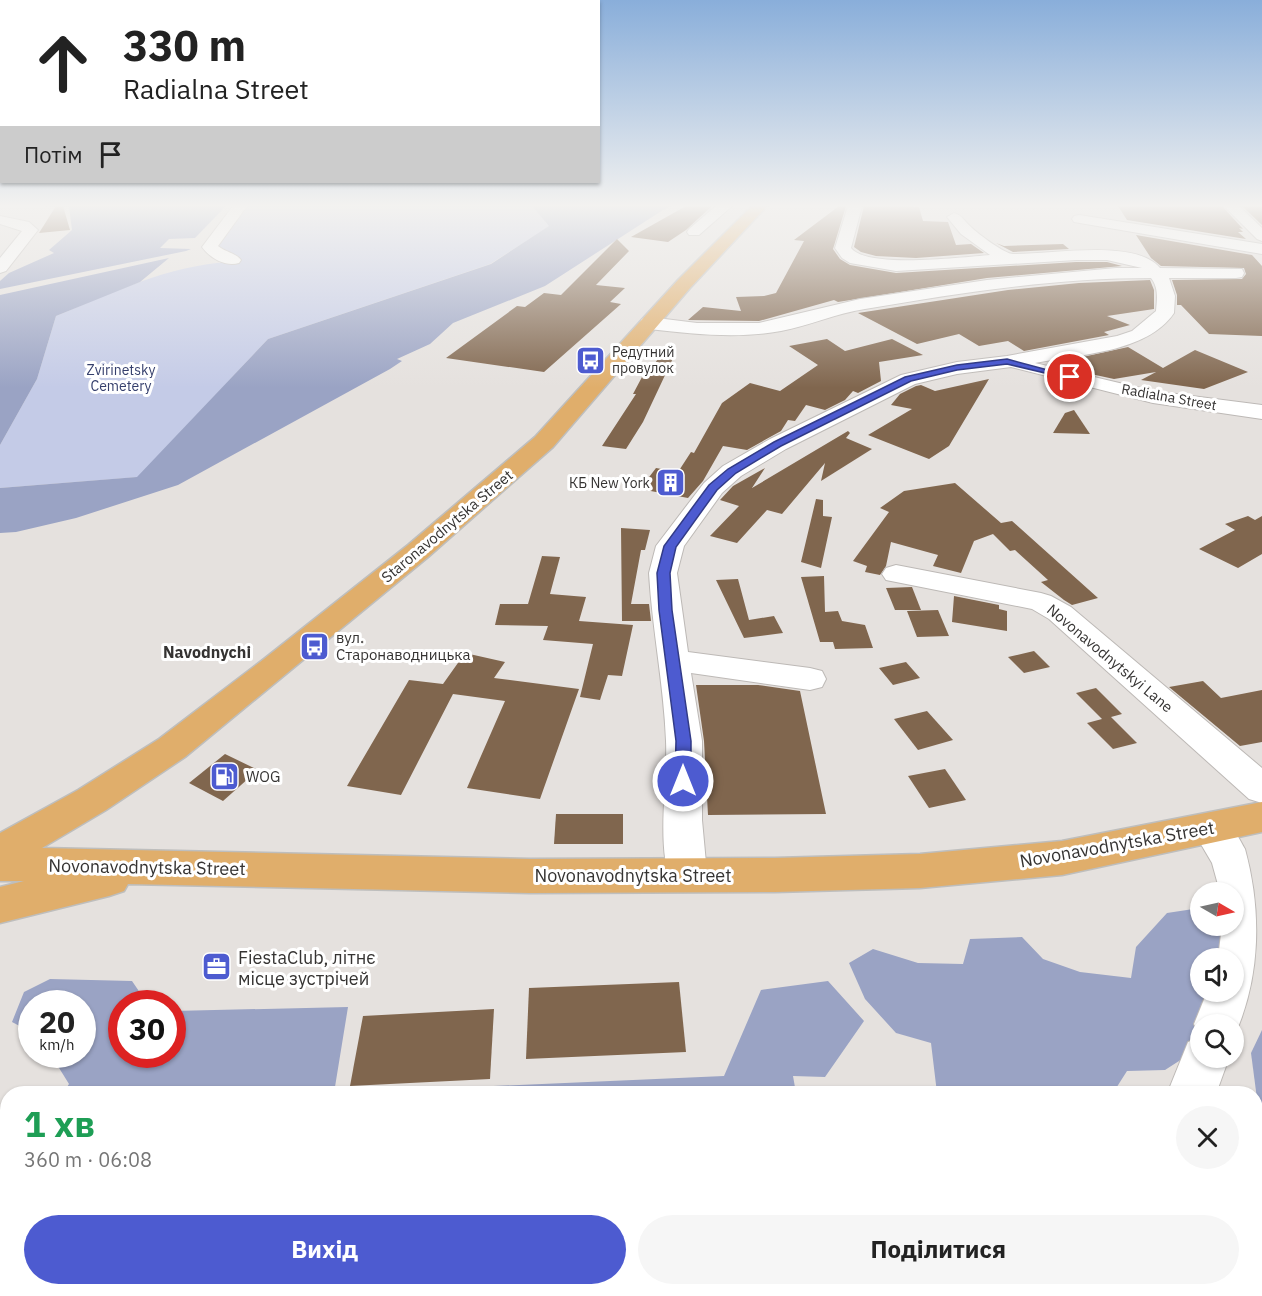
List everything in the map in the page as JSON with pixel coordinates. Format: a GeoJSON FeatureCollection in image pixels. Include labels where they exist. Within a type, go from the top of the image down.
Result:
{"type":"FeatureCollection","features":[{"type":"Feature","properties":{"kind":"main road","name":"Staronavodnytska Street"},"geometry":{"type":"LineString","coordinates":[[0,853],[92,800],[172,748],[224,709],[418,551],[544,442],[649,323],[703,266]]}},
{"type":"Feature","properties":{"kind":"main road","name":"Staronavodnytska Street"},"geometry":{"type":"LineString","coordinates":[[0,832],[92,800]]}},
{"type":"Feature","properties":{"kind":"main road","name":"Novonavodnytska Street"},"geometry":{"type":"LineString","coordinates":[[0,864],[530,876],[775,875],[920,871],[1062,858],[1262,817]]}},
{"type":"Feature","properties":{"kind":"main road"},"geometry":{"type":"LineString","coordinates":[[0,904],[81,884],[182,867]]}},
{"type":"Feature","properties":{"kind":"street"},"geometry":{"type":"LineString","coordinates":[[687,874],[683,820],[684,741],[663,573],[670,546],[694,510],[726,476],[778,444],[908,379],[957,368],[1007,362],[1120,341],[1139,335],[1165,313],[1166,296],[1163,282],[1148,266]]}},
{"type":"Feature","properties":{"kind":"street"},"geometry":{"type":"LineString","coordinates":[[649,323],[697,329],[759,329],[783,325],[860,304],[987,285],[1154,272],[1236,273]]}},
{"type":"Feature","properties":{"kind":"street","name":"Radialna Street"},"geometry":{"type":"LineString","coordinates":[[1007,362],[1154,397],[1262,412]]}},
{"type":"Feature","properties":{"kind":"street","name":"Novonavodnytskyi Lane"},"geometry":{"type":"LineString","coordinates":[[896,574],[1033,600],[1050,607],[1060,613],[1262,789]]}},
{"type":"Feature","properties":{"kind":"street"},"geometry":{"type":"LineString","coordinates":[[673,660],[810,679]]}},
{"type":"Feature","properties":{"kind":"street"},"geometry":{"type":"LineString","coordinates":[[1211,829],[1224,844],[1236,869],[1241,888],[1243,934],[1240,948]]}},
{"type":"Feature","properties":{"kind":"street"},"geometry":{"type":"LineString","coordinates":[[1194,1086],[1201,1068]]}},
{"type":"Feature","properties":{"kind":"green space","name":"Zvirinetsky Cemetery"},"geometry":{"type":"Polygon","coordinates":[[[483,266],[268,339],[138,477],[0,488],[0,445],[37,379],[56,316],[141,282],[185,268],[483,266]]]}},
{"type":"Feature","properties":{"kind":"shaded area"},"geometry":{"type":"Polygon","coordinates":[[[24,266],[110,266],[0,289],[0,281],[9,273],[24,266]]]}},
{"type":"Feature","properties":{"kind":"shaded area"},"geometry":{"type":"Polygon","coordinates":[[[130,266],[159,266],[140,282],[56,316],[37,379],[0,445],[0,295],[130,266]]]}},
{"type":"Feature","properties":{"kind":"shaded area"},"geometry":{"type":"Polygon","coordinates":[[[484,266],[575,266],[545,286],[453,323],[430,344],[397,359],[402,361],[390,369],[178,485],[76,518],[16,532],[0,533],[0,488],[137,477],[268,339],[484,266]]]}},
{"type":"Feature","properties":{"kind":"shaded area"},"geometry":{"type":"Polygon","coordinates":[[[1190,910],[1190,936],[1237,936],[1234,948],[1190,948],[1190,1002],[1220,1002],[1213,1014],[1190,1014],[1190,1054],[1165,1070],[1127,1071],[1117,1086],[936,1086],[931,1043],[896,1033],[865,999],[849,963],[873,949],[918,963],[963,964],[970,939],[1022,937],[1043,959],[1080,972],[1131,978],[1136,947],[1167,913],[1190,910]]]}},
{"type":"Feature","properties":{"kind":"shaded area"},"geometry":{"type":"Polygon","coordinates":[[[50,979],[132,981],[138,990],[108,990],[108,1068],[186,1068],[186,1011],[348,1007],[335,1086],[68,1086],[69,1084],[59,1068],[96,1068],[96,990],[28,990],[50,979]]]}},
{"type":"Feature","properties":{"kind":"shaded area"},"geometry":{"type":"Polygon","coordinates":[[[828,981],[864,1021],[825,1077],[793,1076],[795,1086],[495,1086],[724,1076],[761,990],[828,981]]]}},
{"type":"Feature","properties":{"kind":"shaded area"},"geometry":{"type":"Polygon","coordinates":[[[18,1007],[18,1025],[12,1022],[18,1007]]]}},
{"type":"Feature","properties":{"kind":"shaded area"},"geometry":{"type":"Polygon","coordinates":[[[1262,1030],[1262,1086],[1255,1086],[1251,1053],[1262,1030]]]}},
{"type":"Feature","properties":{"kind":"building"},"geometry":{"type":"Polygon","coordinates":[[[590,266],[614,266],[596,285],[625,288],[610,302],[621,304],[544,372],[446,358],[517,306],[525,307],[544,293],[561,295],[590,266]]]}},
{"type":"Feature","properties":{"kind":"building"},"geometry":{"type":"Polygon","coordinates":[[[790,266],[859,266],[896,273],[1003,266],[1117,266],[987,278],[838,302],[834,300],[759,321],[688,320],[703,307],[741,311],[736,297],[776,293],[790,266]]]}},
{"type":"Feature","properties":{"kind":"building"},"geometry":{"type":"Polygon","coordinates":[[[1181,266],[1262,266],[1262,336],[1209,334],[1181,305],[1177,305],[1177,295],[1172,280],[1242,279],[1246,274],[1244,268],[1181,266]]]}},
{"type":"Feature","properties":{"kind":"building"},"geometry":{"type":"Polygon","coordinates":[[[1150,280],[1154,290],[1154,309],[1107,316],[1130,325],[1104,332],[1109,335],[1024,351],[1008,341],[979,346],[959,334],[917,344],[858,313],[1008,290],[1079,283],[1150,280]]]}},
{"type":"Feature","properties":{"kind":"building"},"geometry":{"type":"Polygon","coordinates":[[[827,339],[845,351],[892,339],[923,355],[879,362],[881,381],[858,393],[853,391],[845,400],[825,410],[806,405],[795,421],[788,420],[781,431],[747,450],[723,446],[703,481],[688,498],[640,489],[656,468],[678,472],[691,452],[694,453],[722,403],[750,383],[780,391],[818,365],[789,346],[827,339]]]}},
{"type":"Feature","properties":{"kind":"building"},"geometry":{"type":"Polygon","coordinates":[[[1128,347],[1163,368],[1195,350],[1248,372],[1204,389],[1141,380],[1156,372],[1114,379],[1077,371],[1069,360],[1128,347]]]}},
{"type":"Feature","properties":{"kind":"building"},"geometry":{"type":"Polygon","coordinates":[[[665,348],[675,354],[643,422],[626,449],[602,446],[636,394],[633,394],[642,377],[646,377],[665,348]]]}},
{"type":"Feature","properties":{"kind":"building"},"geometry":{"type":"Polygon","coordinates":[[[989,379],[949,446],[929,459],[868,435],[912,409],[891,405],[900,394],[916,386],[921,385],[935,391],[989,379]]]}},
{"type":"Feature","properties":{"kind":"building"},"geometry":{"type":"Polygon","coordinates":[[[1074,410],[1090,434],[1053,433],[1065,413],[1074,410]]]}},
{"type":"Feature","properties":{"kind":"building"},"geometry":{"type":"Polygon","coordinates":[[[848,431],[850,433],[846,438],[872,449],[821,481],[825,463],[782,514],[767,510],[737,543],[710,536],[739,506],[720,500],[733,486],[765,468],[752,488],[848,431]]]}},
{"type":"Feature","properties":{"kind":"building"},"geometry":{"type":"Polygon","coordinates":[[[955,483],[1001,523],[1012,521],[1098,598],[1072,605],[1041,582],[1048,580],[1015,550],[1010,551],[993,534],[974,541],[961,573],[933,566],[938,555],[891,542],[886,566],[880,575],[865,572],[867,566],[853,561],[889,512],[880,508],[904,491],[955,483]]]}},
{"type":"Feature","properties":{"kind":"building"},"geometry":{"type":"Polygon","coordinates":[[[816,499],[823,500],[823,516],[832,517],[821,568],[801,562],[816,499]]]}},
{"type":"Feature","properties":{"kind":"building"},"geometry":{"type":"Polygon","coordinates":[[[1248,516],[1255,520],[1262,516],[1262,554],[1238,568],[1199,549],[1235,530],[1225,524],[1248,516]]]}},
{"type":"Feature","properties":{"kind":"building"},"geometry":{"type":"Polygon","coordinates":[[[621,528],[650,530],[645,550],[641,550],[631,604],[649,604],[651,621],[622,621],[621,528]]]}},
{"type":"Feature","properties":{"kind":"building"},"geometry":{"type":"Polygon","coordinates":[[[542,556],[560,557],[550,594],[586,597],[579,621],[633,625],[622,676],[608,675],[600,700],[580,697],[593,644],[543,640],[548,626],[495,625],[500,604],[528,604],[542,556]]]}},
{"type":"Feature","properties":{"kind":"building"},"geometry":{"type":"Polygon","coordinates":[[[824,576],[825,612],[838,611],[842,621],[865,625],[873,648],[835,649],[833,642],[820,642],[801,577],[824,576]]]}},
{"type":"Feature","properties":{"kind":"building"},"geometry":{"type":"Polygon","coordinates":[[[738,579],[749,620],[774,616],[783,633],[744,638],[716,580],[738,579]]]}},
{"type":"Feature","properties":{"kind":"building"},"geometry":{"type":"Polygon","coordinates":[[[912,587],[921,610],[895,610],[886,588],[912,587]]]}},
{"type":"Feature","properties":{"kind":"building"},"geometry":{"type":"Polygon","coordinates":[[[954,596],[999,605],[999,609],[1007,611],[1007,631],[952,622],[954,596]]]}},
{"type":"Feature","properties":{"kind":"building"},"geometry":{"type":"Polygon","coordinates":[[[938,610],[949,636],[917,637],[907,611],[938,610]]]}},
{"type":"Feature","properties":{"kind":"building"},"geometry":{"type":"Polygon","coordinates":[[[1034,651],[1050,667],[1024,673],[1008,657],[1034,651]]]}},
{"type":"Feature","properties":{"kind":"building"},"geometry":{"type":"Polygon","coordinates":[[[465,653],[505,662],[494,678],[579,689],[540,799],[467,788],[505,701],[453,694],[401,795],[347,786],[409,680],[443,684],[465,653]]]}},
{"type":"Feature","properties":{"kind":"building"},"geometry":{"type":"Polygon","coordinates":[[[906,662],[920,678],[893,685],[879,668],[906,662]]]}},
{"type":"Feature","properties":{"kind":"building"},"geometry":{"type":"Polygon","coordinates":[[[1203,681],[1221,698],[1262,690],[1262,742],[1240,746],[1169,687],[1203,681]]]}},
{"type":"Feature","properties":{"kind":"building"},"geometry":{"type":"Polygon","coordinates":[[[696,685],[758,685],[800,691],[826,814],[708,815],[704,741],[696,685]]]}},
{"type":"Feature","properties":{"kind":"building"},"geometry":{"type":"Polygon","coordinates":[[[1096,688],[1122,714],[1111,717],[1137,743],[1113,749],[1087,723],[1102,719],[1076,693],[1096,688]]]}},
{"type":"Feature","properties":{"kind":"building"},"geometry":{"type":"Polygon","coordinates":[[[927,711],[953,740],[918,750],[894,719],[927,711]]]}},
{"type":"Feature","properties":{"kind":"building"},"geometry":{"type":"Polygon","coordinates":[[[225,754],[258,770],[223,801],[189,783],[225,754]]]}},
{"type":"Feature","properties":{"kind":"building"},"geometry":{"type":"Polygon","coordinates":[[[945,769],[966,800],[929,808],[908,776],[945,769]]]}},
{"type":"Feature","properties":{"kind":"building"},"geometry":{"type":"Polygon","coordinates":[[[556,814],[623,814],[623,844],[554,844],[556,814]]]}},
{"type":"Feature","properties":{"kind":"building"},"geometry":{"type":"Polygon","coordinates":[[[679,982],[686,1052],[526,1059],[529,988],[679,982]]]}},
{"type":"Feature","properties":{"kind":"building"},"geometry":{"type":"Polygon","coordinates":[[[494,1009],[490,1079],[350,1086],[363,1016],[494,1009]]]}},
{"type":"Feature","properties":{"kind":"place","name":"Редутний провулок"},"geometry":{"type":"Point","coordinates":[591,360]}},
{"type":"Feature","properties":{"kind":"place","name":"КБ New York"},"geometry":{"type":"Point","coordinates":[671,483]}},
{"type":"Feature","properties":{"kind":"place","name":"вул. Старонаводницька"},"geometry":{"type":"Point","coordinates":[315,646]}},
{"type":"Feature","properties":{"kind":"place","name":"WOG"},"geometry":{"type":"Point","coordinates":[225,776]}},
{"type":"Feature","properties":{"kind":"place","name":"FiestaClub, літнє місце зустрічей"},"geometry":{"type":"Point","coordinates":[217,967]}},
{"type":"Feature","properties":{"kind":"district","name":"Navodnychi"},"geometry":{"type":"Point","coordinates":[207,652]}},
{"type":"Feature","properties":{"kind":"route"},"geometry":{"type":"LineString","coordinates":[[683,781],[684,741],[663,573],[670,546],[694,510],[713,488],[732,471],[778,444],[908,379],[957,368],[1007,362],[1070,377]]}}]}
